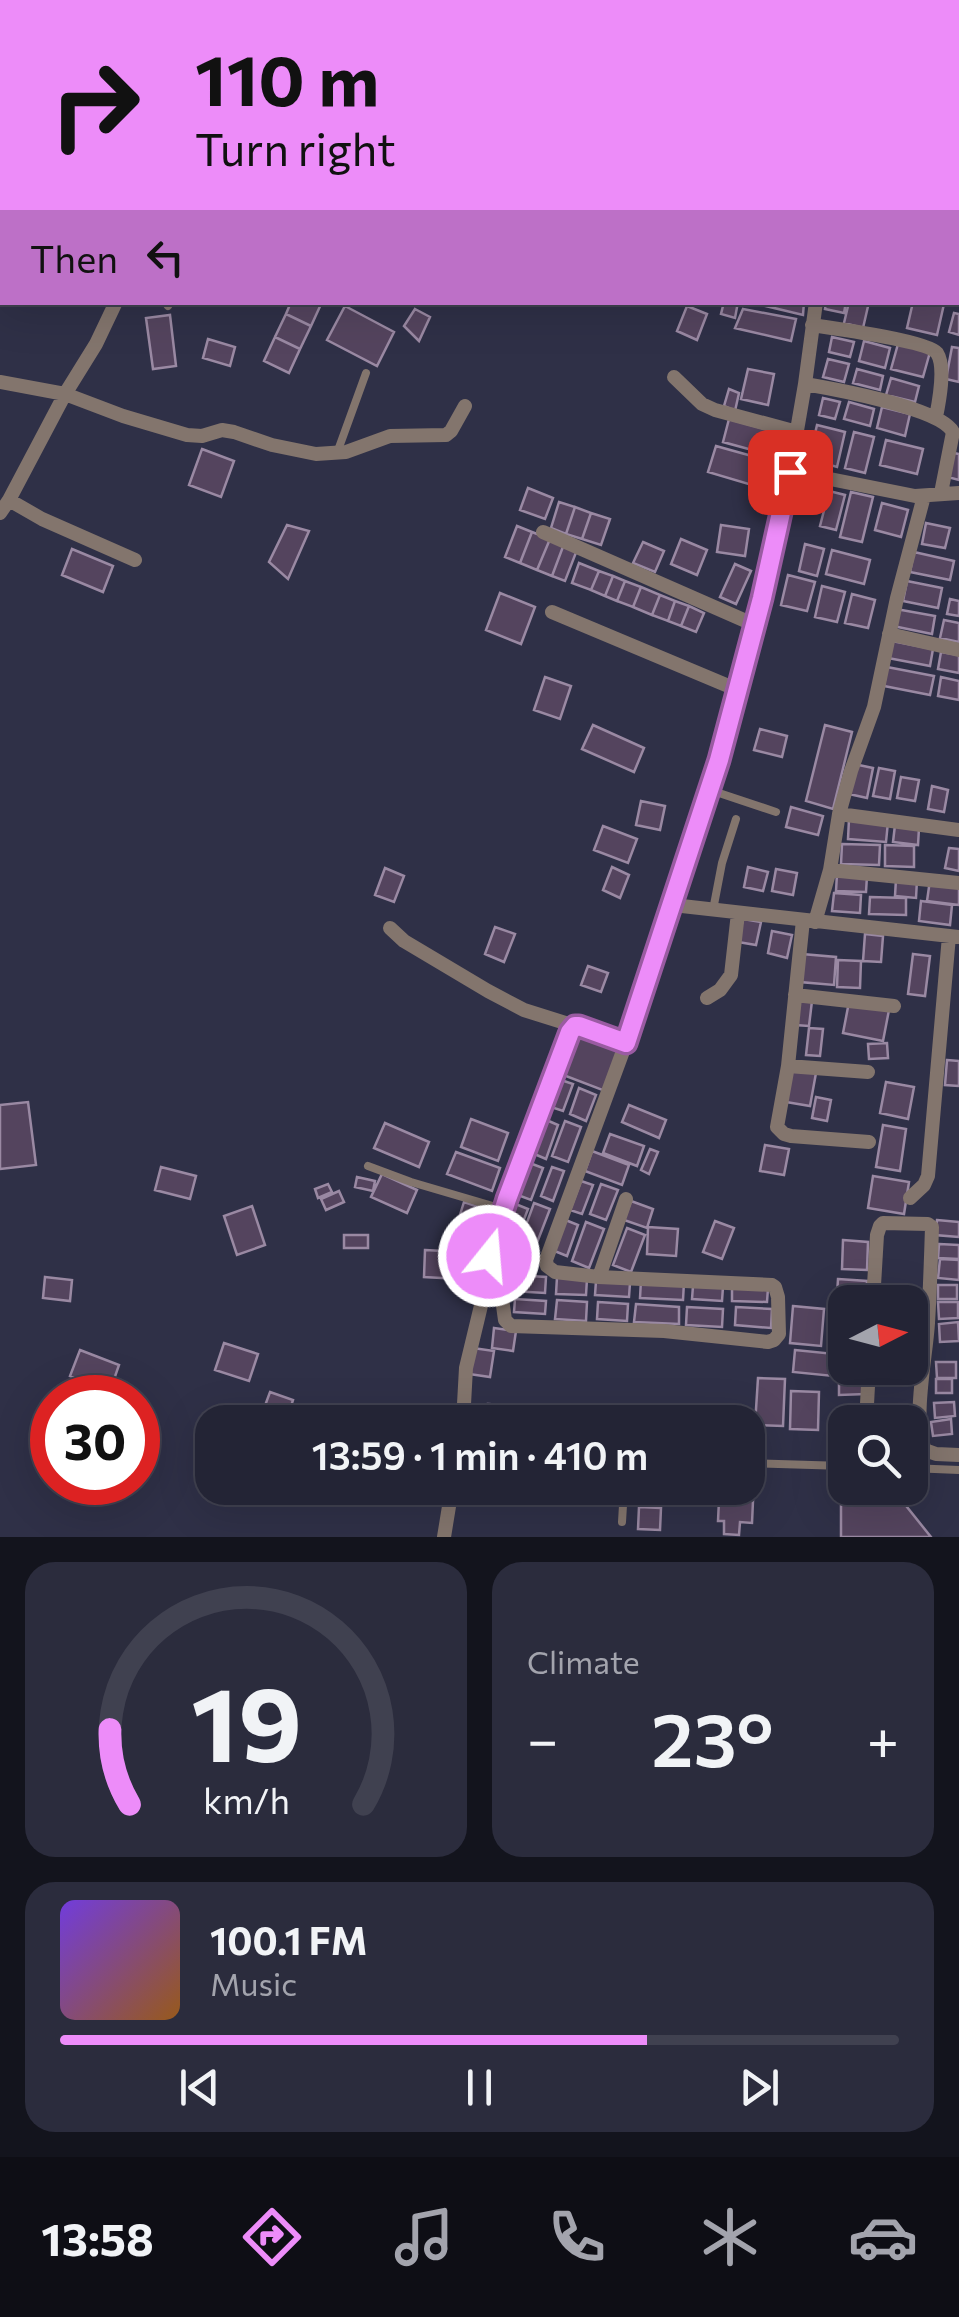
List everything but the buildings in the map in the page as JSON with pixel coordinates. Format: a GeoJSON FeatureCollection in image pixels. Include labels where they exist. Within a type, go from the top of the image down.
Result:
{"type":"FeatureCollection","features":[{"type":"Feature","properties":{"kind":"street"},"geometry":{"type":"LineString","coordinates":[[115,305],[5,507],[135,560]]}},
{"type":"Feature","properties":{"kind":"street"},"geometry":{"type":"LineString","coordinates":[[575,1026],[489,1256],[500,1284],[505,1320],[512,1326],[664,1331],[774,1340],[779,1334],[778,1297],[772,1284],[555,1272],[546,1260],[626,1043],[710,790],[756,624],[790,472],[815,305]]}},
{"type":"Feature","properties":{"kind":"street"},"geometry":{"type":"LineString","coordinates":[[812,325],[930,347],[939,360],[941,393],[936,417]]}},
{"type":"Feature","properties":{"kind":"street"},"geometry":{"type":"LineString","coordinates":[[674,377],[702,404],[715,410],[796,432]]}},
{"type":"Feature","properties":{"kind":"street"},"geometry":{"type":"LineString","coordinates":[[0,382],[66,394],[187,435],[202,436],[222,430],[316,454],[346,452],[390,436],[446,434],[465,406]]}},
{"type":"Feature","properties":{"kind":"street"},"geometry":{"type":"LineString","coordinates":[[805,384],[840,390],[948,423],[953,432],[942,494]]}},
{"type":"Feature","properties":{"kind":"street"},"geometry":{"type":"LineString","coordinates":[[790,472],[915,496],[959,494]]}},
{"type":"Feature","properties":{"kind":"street"},"geometry":{"type":"LineString","coordinates":[[870,1142],[791,1136],[779,1130],[778,1112],[809,921],[830,870],[839,814],[874,707],[924,496]]}},
{"type":"Feature","properties":{"kind":"street"},"geometry":{"type":"LineString","coordinates":[[542,532],[756,624]]}},
{"type":"Feature","properties":{"kind":"street"},"geometry":{"type":"LineString","coordinates":[[552,612],[738,690]]}},
{"type":"Feature","properties":{"kind":"street"},"geometry":{"type":"LineString","coordinates":[[889,634],[959,650]]}},
{"type":"Feature","properties":{"kind":"street"},"geometry":{"type":"LineString","coordinates":[[839,814],[959,830]]}},
{"type":"Feature","properties":{"kind":"street"},"geometry":{"type":"LineString","coordinates":[[830,870],[959,882]]}},
{"type":"Feature","properties":{"kind":"street"},"geometry":{"type":"LineString","coordinates":[[673,905],[954,936],[928,1176],[910,1198]]}},
{"type":"Feature","properties":{"kind":"street"},"geometry":{"type":"LineString","coordinates":[[706,998],[720,990],[731,975],[738,913]]}},
{"type":"Feature","properties":{"kind":"street"},"geometry":{"type":"LineString","coordinates":[[390,928],[404,941],[524,1010],[626,1043]]}},
{"type":"Feature","properties":{"kind":"street"},"geometry":{"type":"LineString","coordinates":[[796,994],[894,1006]]}},
{"type":"Feature","properties":{"kind":"street"},"geometry":{"type":"LineString","coordinates":[[788,1066],[868,1072]]}},
{"type":"Feature","properties":{"kind":"street"},"geometry":{"type":"LineString","coordinates":[[599,1276],[626,1199]]}},
{"type":"Feature","properties":{"kind":"street"},"geometry":{"type":"LineString","coordinates":[[875,1285],[880,1226],[928,1224],[932,1227],[928,1325]]}},
{"type":"Feature","properties":{"kind":"street"},"geometry":{"type":"LineString","coordinates":[[463,1405],[466,1368],[491,1264]]}},
{"type":"Feature","properties":{"kind":"street"},"geometry":{"type":"LineString","coordinates":[[928,1452],[959,1455]]}},
{"type":"Feature","properties":{"kind":"street"},"geometry":{"type":"LineString","coordinates":[[444,1537],[449,1505]]}},
{"type":"Feature","properties":{"kind":"lane"},"geometry":{"type":"LineString","coordinates":[[337,453],[366,373]]}},
{"type":"Feature","properties":{"kind":"lane"},"geometry":{"type":"LineString","coordinates":[[710,790],[776,812]]}},
{"type":"Feature","properties":{"kind":"lane"},"geometry":{"type":"LineString","coordinates":[[714,910],[722,863],[736,819]]}},
{"type":"Feature","properties":{"kind":"lane"},"geometry":{"type":"LineString","coordinates":[[368,1166],[504,1209]]}},
{"type":"Feature","properties":{"kind":"lane"},"geometry":{"type":"LineString","coordinates":[[765,1464],[828,1465]]}},
{"type":"Feature","properties":{"kind":"lane"},"geometry":{"type":"LineString","coordinates":[[928,1469],[959,1470]]}},
{"type":"Feature","properties":{"kind":"lane"},"geometry":{"type":"LineString","coordinates":[[622,1522],[623,1505]]}},
{"type":"Feature","properties":{"kind":"route"},"geometry":{"type":"LineString","coordinates":[[489,1256],[570,1032],[579,1026],[626,1043],[719,760],[790,472]]}}]}
